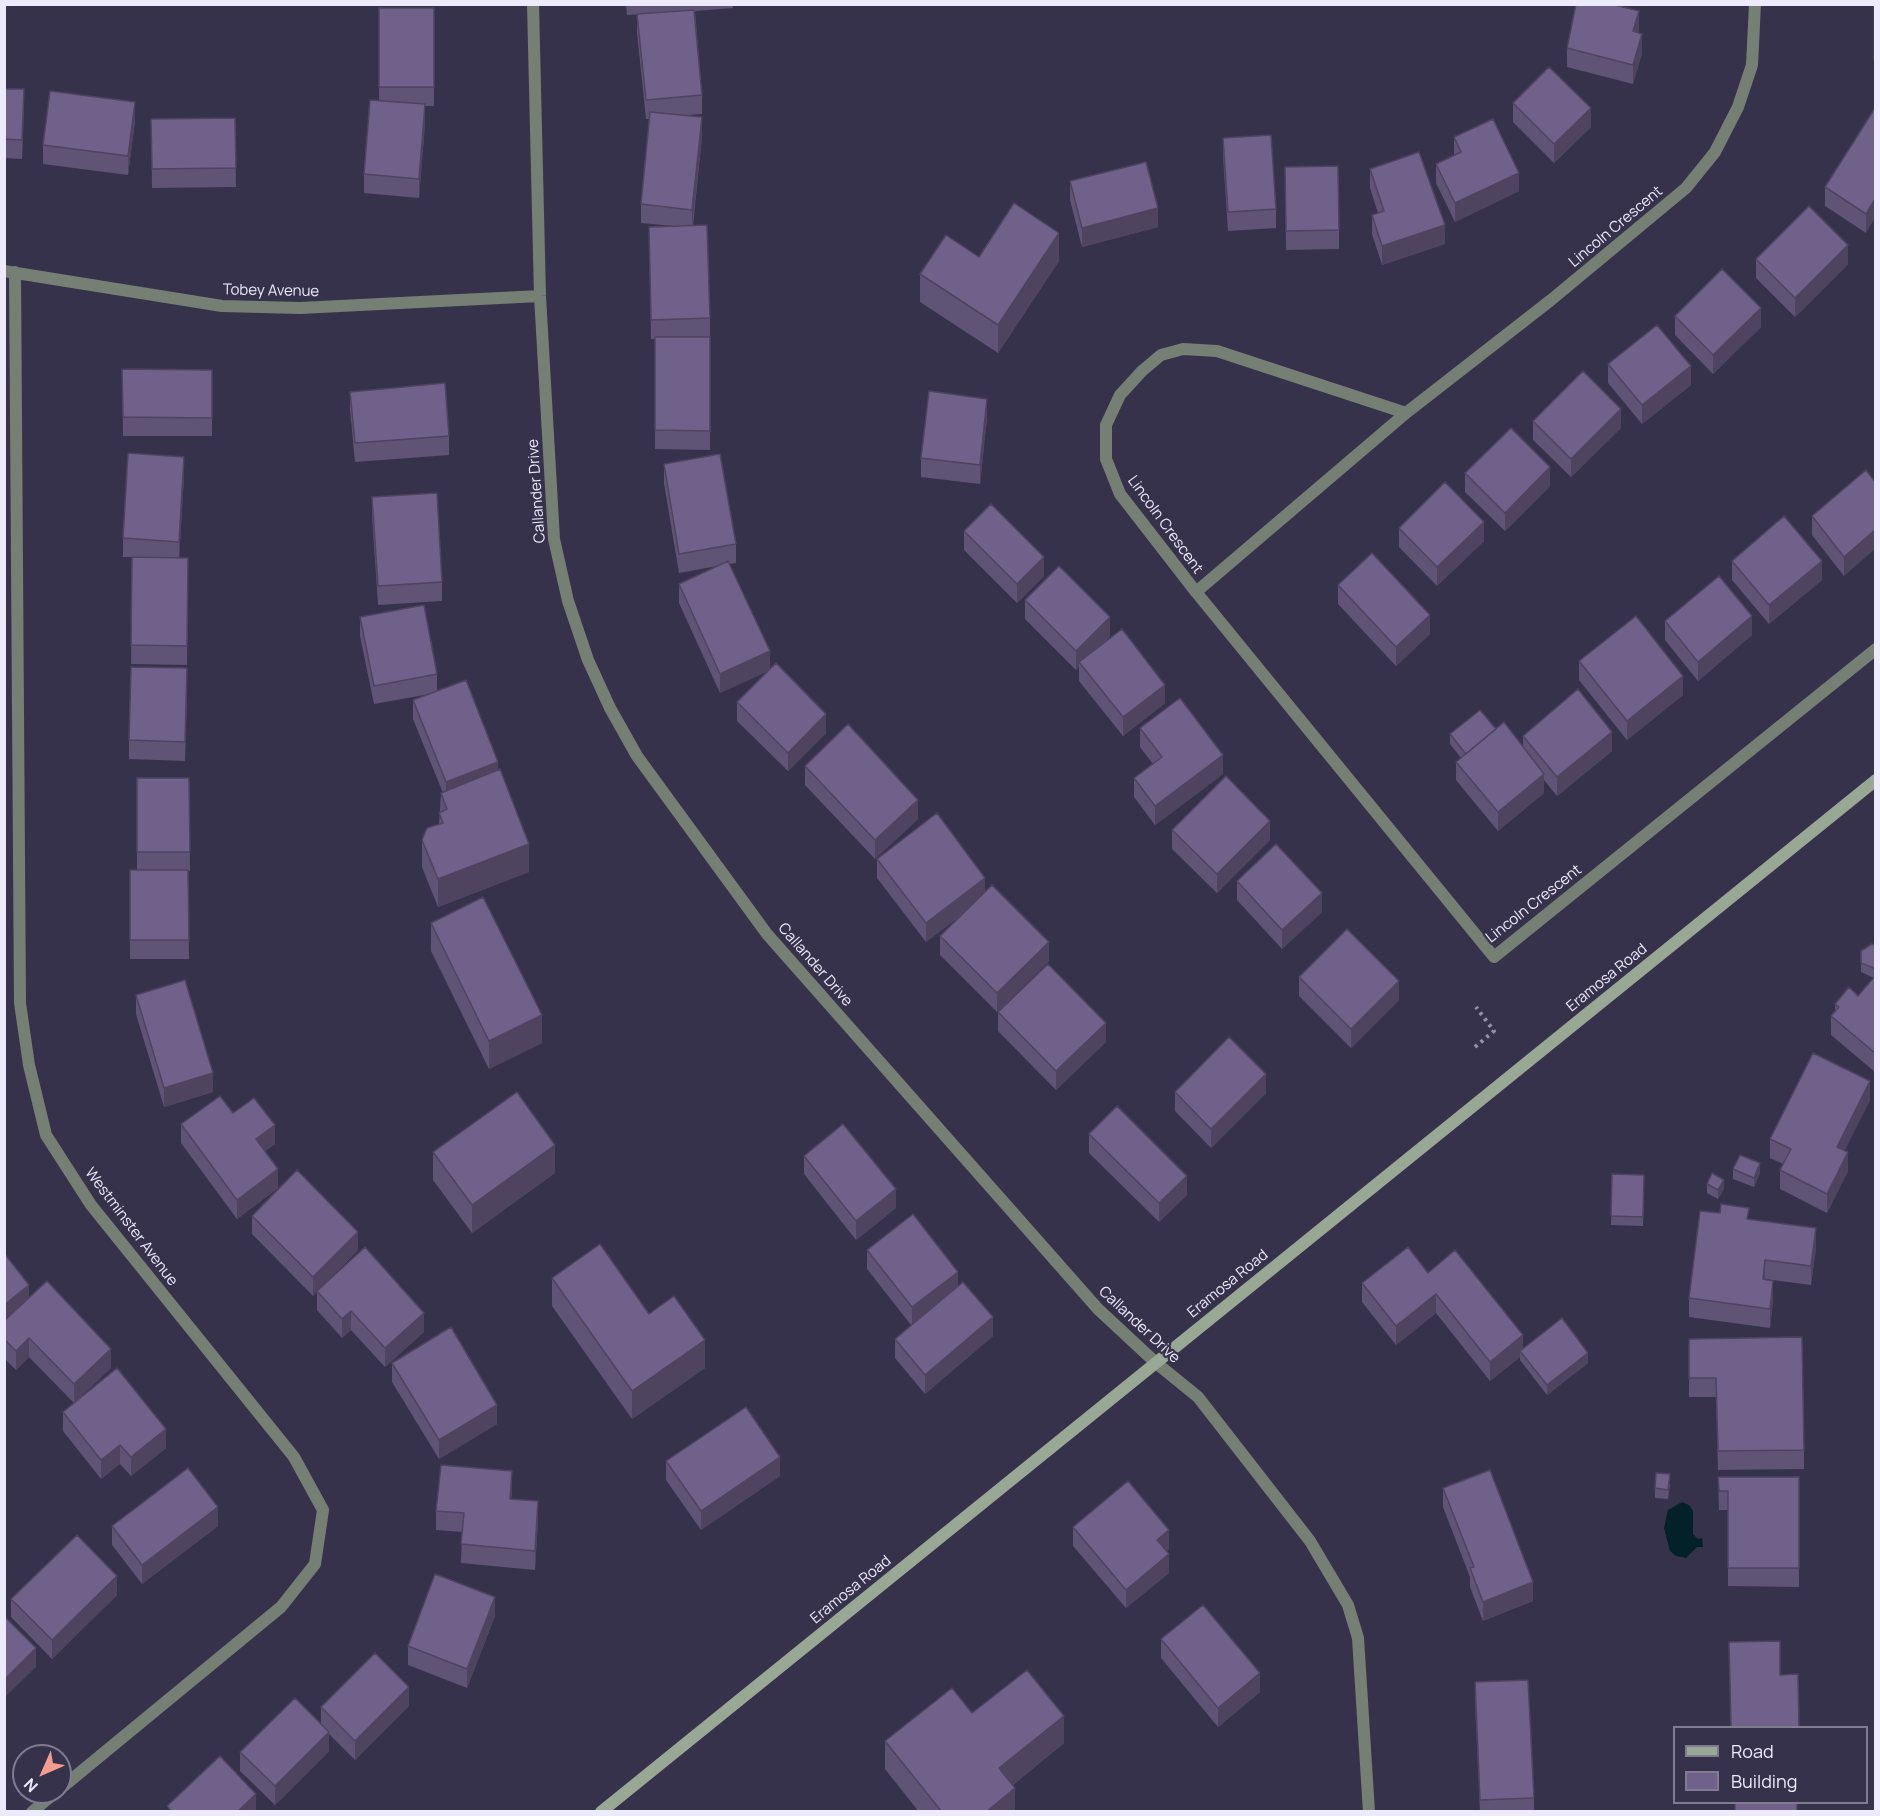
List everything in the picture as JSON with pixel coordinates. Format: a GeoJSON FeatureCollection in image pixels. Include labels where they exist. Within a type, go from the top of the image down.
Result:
{"type":"FeatureCollection","features":[{"type":"Feature","properties":{"kind":"main road","name":"Eramosa Road"},"geometry":{"type":"LineString","coordinates":[[601,1812],[1875,780]]}},
{"type":"Feature","properties":{"kind":"street","name":"Callander Drive"},"geometry":{"type":"LineString","coordinates":[[533,4],[540,296],[554,539],[568,601],[588,660],[610,708],[637,756],[767,934],[1098,1310],[1155,1362],[1198,1397],[1310,1540],[1348,1605],[1358,1638],[1369,1812]]}},
{"type":"Feature","properties":{"kind":"street","name":"Lincoln Crescent"},"geometry":{"type":"LineString","coordinates":[[1196,592],[1406,413],[1551,300],[1686,188],[1715,153],[1737,107],[1752,65],[1755,4]]}},
{"type":"Feature","properties":{"kind":"street","name":"Tobey Avenue"},"geometry":{"type":"LineString","coordinates":[[10,272],[222,306],[300,308],[540,296]]}},
{"type":"Feature","properties":{"kind":"street","name":"Westminster Avenue"},"geometry":{"type":"LineString","coordinates":[[10,272],[20,1003],[29,1065],[46,1135],[91,1205],[294,1457],[323,1510],[315,1564],[281,1606],[72,1779]]}},
{"type":"Feature","properties":{"kind":"street","name":"Lincoln Crescent"},"geometry":{"type":"LineString","coordinates":[[1406,413],[1216,351],[1183,349],[1161,355],[1142,371],[1120,395],[1106,425],[1106,459],[1120,494],[1196,592],[1494,957],[1875,650]]}},
{"type":"Feature","properties":{"kind":"path"},"geometry":{"type":"LineString","coordinates":[[1475,1047],[1494,1031],[1476,1007]]}},
{"type":"Feature","properties":{"kind":"water"},"geometry":{"type":"Polygon","coordinates":[[[1682,1502],[1689,1505],[1693,1511],[1693,1534],[1698,1539],[1702,1538],[1703,1547],[1697,1547],[1686,1558],[1676,1556],[1670,1551],[1664,1528],[1668,1510],[1682,1502]]]}},
{"type":"Feature","properties":{"kind":"building"},"geometry":{"type":"Polygon","coordinates":[[[1576,4],[1611,4],[1639,11],[1633,31],[1642,34],[1633,65],[1567,48],[1576,4]]]}},
{"type":"Feature","properties":{"kind":"building"},"geometry":{"type":"Polygon","coordinates":[[[1875,4],[1875,60],[1874,60],[1875,4]]]}},
{"type":"Feature","properties":{"kind":"building"},"geometry":{"type":"Polygon","coordinates":[[[379,8],[434,8],[434,87],[379,87],[379,8]]]}},
{"type":"Feature","properties":{"kind":"building"},"geometry":{"type":"Polygon","coordinates":[[[694,10],[702,95],[646,100],[637,14],[694,10]]]}},
{"type":"Feature","properties":{"kind":"building"},"geometry":{"type":"Polygon","coordinates":[[[1549,67],[1591,108],[1554,144],[1513,103],[1549,67]]]}},
{"type":"Feature","properties":{"kind":"building"},"geometry":{"type":"Polygon","coordinates":[[[4,89],[24,89],[22,140],[4,139],[4,89]]]}},
{"type":"Feature","properties":{"kind":"building"},"geometry":{"type":"Polygon","coordinates":[[[50,91],[135,102],[128,156],[43,145],[50,91]]]}},
{"type":"Feature","properties":{"kind":"building"},"geometry":{"type":"Polygon","coordinates":[[[370,100],[425,104],[419,179],[364,174],[370,100]]]}},
{"type":"Feature","properties":{"kind":"building"},"geometry":{"type":"Polygon","coordinates":[[[1875,108],[1875,199],[1866,214],[1825,187],[1875,108]]]}},
{"type":"Feature","properties":{"kind":"building"},"geometry":{"type":"Polygon","coordinates":[[[650,112],[702,117],[692,210],[641,204],[650,112]]]}},
{"type":"Feature","properties":{"kind":"building"},"geometry":{"type":"Polygon","coordinates":[[[235,118],[236,168],[152,169],[151,119],[235,118]]]}},
{"type":"Feature","properties":{"kind":"building"},"geometry":{"type":"Polygon","coordinates":[[[1493,119],[1519,173],[1455,203],[1436,164],[1461,152],[1454,137],[1493,119]]]}},
{"type":"Feature","properties":{"kind":"building"},"geometry":{"type":"Polygon","coordinates":[[[1271,135],[1276,209],[1228,212],[1223,138],[1271,135]]]}},
{"type":"Feature","properties":{"kind":"building"},"geometry":{"type":"Polygon","coordinates":[[[1419,152],[1445,225],[1382,246],[1372,215],[1384,211],[1370,169],[1419,152]]]}},
{"type":"Feature","properties":{"kind":"building"},"geometry":{"type":"Polygon","coordinates":[[[1146,162],[1158,208],[1082,228],[1070,181],[1146,162]]]}},
{"type":"Feature","properties":{"kind":"building"},"geometry":{"type":"Polygon","coordinates":[[[1338,166],[1339,230],[1286,231],[1285,167],[1338,166]]]}},
{"type":"Feature","properties":{"kind":"building"},"geometry":{"type":"Polygon","coordinates":[[[1014,203],[1059,233],[998,325],[920,274],[946,235],[979,257],[1014,203]]]}},
{"type":"Feature","properties":{"kind":"building"},"geometry":{"type":"Polygon","coordinates":[[[1809,206],[1848,245],[1795,298],[1756,259],[1809,206]]]}},
{"type":"Feature","properties":{"kind":"building"},"geometry":{"type":"Polygon","coordinates":[[[707,225],[710,318],[651,320],[649,227],[707,225]]]}},
{"type":"Feature","properties":{"kind":"building"},"geometry":{"type":"Polygon","coordinates":[[[1722,269],[1761,308],[1713,355],[1675,316],[1722,269]]]}},
{"type":"Feature","properties":{"kind":"building"},"geometry":{"type":"Polygon","coordinates":[[[1657,325],[1691,366],[1642,405],[1608,364],[1657,325]]]}},
{"type":"Feature","properties":{"kind":"building"},"geometry":{"type":"Polygon","coordinates":[[[655,337],[710,337],[710,431],[655,430],[655,337]]]}},
{"type":"Feature","properties":{"kind":"building"},"geometry":{"type":"Polygon","coordinates":[[[122,369],[212,370],[212,418],[123,417],[122,369]]]}},
{"type":"Feature","properties":{"kind":"building"},"geometry":{"type":"Polygon","coordinates":[[[1583,371],[1621,409],[1571,459],[1533,421],[1583,371]]]}},
{"type":"Feature","properties":{"kind":"building"},"geometry":{"type":"Polygon","coordinates":[[[445,383],[449,436],[355,443],[350,392],[445,383]]]}},
{"type":"Feature","properties":{"kind":"building"},"geometry":{"type":"Polygon","coordinates":[[[929,391],[987,399],[980,465],[921,458],[929,391]]]}},
{"type":"Feature","properties":{"kind":"building"},"geometry":{"type":"Polygon","coordinates":[[[1511,428],[1550,467],[1505,513],[1465,473],[1511,428]]]}},
{"type":"Feature","properties":{"kind":"building"},"geometry":{"type":"Polygon","coordinates":[[[128,453],[184,457],[179,542],[123,538],[128,453]]]}},
{"type":"Feature","properties":{"kind":"building"},"geometry":{"type":"Polygon","coordinates":[[[720,454],[736,544],[679,554],[664,464],[720,454]]]}},
{"type":"Feature","properties":{"kind":"building"},"geometry":{"type":"Polygon","coordinates":[[[1866,470],[1875,482],[1875,530],[1844,557],[1812,516],[1866,470]]]}},
{"type":"Feature","properties":{"kind":"building"},"geometry":{"type":"Polygon","coordinates":[[[1445,482],[1484,522],[1437,567],[1399,528],[1445,482]]]}},
{"type":"Feature","properties":{"kind":"building"},"geometry":{"type":"Polygon","coordinates":[[[437,493],[442,582],[378,586],[372,497],[437,493]]]}},
{"type":"Feature","properties":{"kind":"building"},"geometry":{"type":"Polygon","coordinates":[[[991,504],[1044,557],[1017,584],[964,531],[991,504]]]}},
{"type":"Feature","properties":{"kind":"building"},"geometry":{"type":"Polygon","coordinates":[[[1784,516],[1822,561],[1769,605],[1732,561],[1784,516]]]}},
{"type":"Feature","properties":{"kind":"building"},"geometry":{"type":"Polygon","coordinates":[[[1372,553],[1430,615],[1396,647],[1338,585],[1372,553]]]}},
{"type":"Feature","properties":{"kind":"building"},"geometry":{"type":"Polygon","coordinates":[[[132,557],[188,558],[187,646],[131,645],[132,557]]]}},
{"type":"Feature","properties":{"kind":"building"},"geometry":{"type":"Polygon","coordinates":[[[728,561],[770,651],[720,674],[679,584],[728,561]]]}},
{"type":"Feature","properties":{"kind":"building"},"geometry":{"type":"Polygon","coordinates":[[[1059,566],[1110,617],[1076,651],[1025,600],[1059,566]]]}},
{"type":"Feature","properties":{"kind":"building"},"geometry":{"type":"Polygon","coordinates":[[[1719,576],[1752,616],[1698,662],[1665,621],[1719,576]]]}},
{"type":"Feature","properties":{"kind":"building"},"geometry":{"type":"Polygon","coordinates":[[[424,605],[437,674],[374,686],[360,617],[424,605]]]}},
{"type":"Feature","properties":{"kind":"building"},"geometry":{"type":"Polygon","coordinates":[[[1636,616],[1683,676],[1627,721],[1579,661],[1636,616]]]}},
{"type":"Feature","properties":{"kind":"building"},"geometry":{"type":"Polygon","coordinates":[[[1122,629],[1165,685],[1123,717],[1079,662],[1122,629]]]}},
{"type":"Feature","properties":{"kind":"building"},"geometry":{"type":"Polygon","coordinates":[[[776,663],[826,714],[788,753],[737,702],[776,663]]]}},
{"type":"Feature","properties":{"kind":"building"},"geometry":{"type":"Polygon","coordinates":[[[131,667],[187,668],[185,742],[129,740],[131,667]]]}},
{"type":"Feature","properties":{"kind":"building"},"geometry":{"type":"Polygon","coordinates":[[[466,680],[498,762],[446,782],[413,700],[466,680]]]}},
{"type":"Feature","properties":{"kind":"building"},"geometry":{"type":"Polygon","coordinates":[[[1578,689],[1612,732],[1557,777],[1523,736],[1578,689]]]}},
{"type":"Feature","properties":{"kind":"building"},"geometry":{"type":"Polygon","coordinates":[[[1180,698],[1223,755],[1155,806],[1134,778],[1162,757],[1140,728],[1180,698]]]}},
{"type":"Feature","properties":{"kind":"building"},"geometry":{"type":"Polygon","coordinates":[[[1480,710],[1496,729],[1466,754],[1450,734],[1480,710]]]}},
{"type":"Feature","properties":{"kind":"building"},"geometry":{"type":"Polygon","coordinates":[[[1504,722],[1544,774],[1498,812],[1456,762],[1504,722]]]}},
{"type":"Feature","properties":{"kind":"building"},"geometry":{"type":"Polygon","coordinates":[[[848,724],[918,800],[875,840],[805,766],[848,724]]]}},
{"type":"Feature","properties":{"kind":"building"},"geometry":{"type":"Polygon","coordinates":[[[500,769],[529,844],[438,879],[422,840],[427,828],[443,823],[439,813],[447,809],[441,793],[500,769]]]}},
{"type":"Feature","properties":{"kind":"building"},"geometry":{"type":"Polygon","coordinates":[[[1226,776],[1270,821],[1217,874],[1172,830],[1226,776]]]}},
{"type":"Feature","properties":{"kind":"building"},"geometry":{"type":"Polygon","coordinates":[[[137,778],[189,778],[190,852],[137,852],[137,778]]]}},
{"type":"Feature","properties":{"kind":"building"},"geometry":{"type":"Polygon","coordinates":[[[937,813],[985,878],[926,923],[877,859],[937,813]]]}},
{"type":"Feature","properties":{"kind":"building"},"geometry":{"type":"Polygon","coordinates":[[[1276,844],[1322,893],[1282,930],[1237,881],[1276,844]]]}},
{"type":"Feature","properties":{"kind":"building"},"geometry":{"type":"Polygon","coordinates":[[[130,870],[188,870],[189,940],[130,940],[130,870]]]}},
{"type":"Feature","properties":{"kind":"building"},"geometry":{"type":"Polygon","coordinates":[[[992,885],[1049,942],[997,993],[940,936],[992,885]]]}},
{"type":"Feature","properties":{"kind":"building"},"geometry":{"type":"Polygon","coordinates":[[[483,897],[542,1015],[489,1041],[431,923],[483,897]]]}},
{"type":"Feature","properties":{"kind":"building"},"geometry":{"type":"Polygon","coordinates":[[[1347,929],[1399,981],[1351,1029],[1299,977],[1347,929]]]}},
{"type":"Feature","properties":{"kind":"building"},"geometry":{"type":"Polygon","coordinates":[[[1872,944],[1875,946],[1874,968],[1861,963],[1861,951],[1872,944]]]}},
{"type":"Feature","properties":{"kind":"building"},"geometry":{"type":"Polygon","coordinates":[[[1048,964],[1106,1023],[1056,1071],[998,1012],[1048,964]]]}},
{"type":"Feature","properties":{"kind":"building"},"geometry":{"type":"Polygon","coordinates":[[[1875,976],[1875,1053],[1831,1016],[1839,1007],[1835,1004],[1849,987],[1858,996],[1875,976]]]}},
{"type":"Feature","properties":{"kind":"building"},"geometry":{"type":"Polygon","coordinates":[[[185,980],[213,1073],[164,1088],[136,995],[185,980]]]}},
{"type":"Feature","properties":{"kind":"building"},"geometry":{"type":"Polygon","coordinates":[[[1229,1037],[1266,1074],[1211,1129],[1175,1092],[1229,1037]]]}},
{"type":"Feature","properties":{"kind":"building"},"geometry":{"type":"Polygon","coordinates":[[[1813,1053],[1870,1081],[1837,1147],[1848,1152],[1827,1194],[1780,1170],[1791,1149],[1770,1139],[1813,1053]]]}},
{"type":"Feature","properties":{"kind":"building"},"geometry":{"type":"Polygon","coordinates":[[[517,1092],[555,1145],[472,1205],[433,1152],[517,1092]]]}},
{"type":"Feature","properties":{"kind":"building"},"geometry":{"type":"Polygon","coordinates":[[[220,1096],[233,1113],[254,1098],[275,1125],[256,1139],[278,1169],[237,1200],[181,1124],[220,1096]]]}},
{"type":"Feature","properties":{"kind":"building"},"geometry":{"type":"Polygon","coordinates":[[[1117,1106],[1187,1176],[1159,1203],[1089,1134],[1117,1106]]]}},
{"type":"Feature","properties":{"kind":"building"},"geometry":{"type":"Polygon","coordinates":[[[843,1124],[896,1189],[856,1221],[804,1156],[843,1124]]]}},
{"type":"Feature","properties":{"kind":"building"},"geometry":{"type":"Polygon","coordinates":[[[1740,1155],[1760,1163],[1754,1178],[1733,1169],[1740,1155]]]}},
{"type":"Feature","properties":{"kind":"building"},"geometry":{"type":"Polygon","coordinates":[[[297,1170],[358,1232],[313,1277],[252,1216],[297,1170]]]}},
{"type":"Feature","properties":{"kind":"building"},"geometry":{"type":"Polygon","coordinates":[[[1712,1173],[1724,1180],[1718,1190],[1707,1184],[1712,1173]]]}},
{"type":"Feature","properties":{"kind":"building"},"geometry":{"type":"Polygon","coordinates":[[[1612,1174],[1644,1175],[1643,1217],[1611,1216],[1612,1174]]]}},
{"type":"Feature","properties":{"kind":"building"},"geometry":{"type":"Polygon","coordinates":[[[1721,1204],[1749,1208],[1747,1219],[1816,1228],[1811,1266],[1765,1260],[1763,1279],[1773,1281],[1770,1309],[1689,1298],[1700,1211],[1720,1213],[1721,1204]]]}},
{"type":"Feature","properties":{"kind":"building"},"geometry":{"type":"Polygon","coordinates":[[[913,1214],[958,1272],[912,1307],[867,1250],[913,1214]]]}},
{"type":"Feature","properties":{"kind":"building"},"geometry":{"type":"Polygon","coordinates":[[[600,1244],[649,1314],[674,1296],[705,1340],[632,1391],[552,1278],[600,1244]]]}},
{"type":"Feature","properties":{"kind":"building"},"geometry":{"type":"Polygon","coordinates":[[[365,1247],[424,1313],[385,1348],[351,1311],[342,1319],[317,1291],[365,1247]]]}},
{"type":"Feature","properties":{"kind":"building"},"geometry":{"type":"Polygon","coordinates":[[[1408,1247],[1428,1273],[1455,1250],[1523,1335],[1490,1362],[1436,1294],[1396,1326],[1362,1283],[1408,1247]]]}},
{"type":"Feature","properties":{"kind":"building"},"geometry":{"type":"Polygon","coordinates":[[[4,1253],[29,1285],[4,1305],[4,1253]]]}},
{"type":"Feature","properties":{"kind":"building"},"geometry":{"type":"Polygon","coordinates":[[[47,1281],[111,1349],[74,1384],[29,1338],[16,1351],[4,1339],[4,1321],[47,1281]]]}},
{"type":"Feature","properties":{"kind":"building"},"geometry":{"type":"Polygon","coordinates":[[[963,1282],[993,1317],[925,1375],[895,1339],[963,1282]]]}},
{"type":"Feature","properties":{"kind":"building"},"geometry":{"type":"Polygon","coordinates":[[[1562,1318],[1588,1353],[1547,1385],[1520,1351],[1562,1318]]]}},
{"type":"Feature","properties":{"kind":"building"},"geometry":{"type":"Polygon","coordinates":[[[451,1327],[497,1405],[439,1440],[392,1363],[451,1327]]]}},
{"type":"Feature","properties":{"kind":"building"},"geometry":{"type":"Polygon","coordinates":[[[1802,1337],[1804,1450],[1718,1451],[1716,1378],[1689,1378],[1689,1339],[1802,1337]]]}},
{"type":"Feature","properties":{"kind":"building"},"geometry":{"type":"Polygon","coordinates":[[[117,1368],[166,1429],[131,1457],[120,1445],[101,1460],[63,1412],[117,1368]]]}},
{"type":"Feature","properties":{"kind":"building"},"geometry":{"type":"Polygon","coordinates":[[[746,1407],[780,1457],[701,1511],[666,1461],[746,1407]]]}},
{"type":"Feature","properties":{"kind":"building"},"geometry":{"type":"Polygon","coordinates":[[[441,1465],[512,1471],[510,1499],[538,1501],[535,1551],[461,1544],[464,1513],[436,1511],[441,1465]]]}},
{"type":"Feature","properties":{"kind":"building"},"geometry":{"type":"Polygon","coordinates":[[[188,1468],[218,1507],[142,1565],[112,1526],[188,1468]]]}},
{"type":"Feature","properties":{"kind":"building"},"geometry":{"type":"Polygon","coordinates":[[[1490,1470],[1533,1582],[1483,1602],[1470,1568],[1474,1567],[1443,1488],[1490,1470]]]}},
{"type":"Feature","properties":{"kind":"building"},"geometry":{"type":"Polygon","coordinates":[[[1656,1473],[1670,1474],[1668,1490],[1655,1488],[1656,1473]]]}},
{"type":"Feature","properties":{"kind":"building"},"geometry":{"type":"Polygon","coordinates":[[[1718,1477],[1799,1477],[1799,1568],[1728,1568],[1728,1491],[1719,1491],[1718,1477]]]}},
{"type":"Feature","properties":{"kind":"building"},"geometry":{"type":"Polygon","coordinates":[[[1128,1481],[1169,1530],[1157,1540],[1169,1554],[1126,1590],[1073,1527],[1128,1481]]]}},
{"type":"Feature","properties":{"kind":"building"},"geometry":{"type":"Polygon","coordinates":[[[77,1535],[117,1576],[52,1640],[11,1599],[77,1535]]]}},
{"type":"Feature","properties":{"kind":"building"},"geometry":{"type":"Polygon","coordinates":[[[435,1574],[495,1597],[467,1669],[408,1646],[435,1574]]]}},
{"type":"Feature","properties":{"kind":"building"},"geometry":{"type":"Polygon","coordinates":[[[1203,1605],[1260,1673],[1218,1708],[1161,1639],[1203,1605]]]}},
{"type":"Feature","properties":{"kind":"building"},"geometry":{"type":"Polygon","coordinates":[[[4,1616],[36,1648],[4,1680],[4,1616]]]}},
{"type":"Feature","properties":{"kind":"building"},"geometry":{"type":"Polygon","coordinates":[[[1780,1641],[1780,1675],[1798,1674],[1799,1726],[1731,1726],[1729,1642],[1780,1641]]]}},
{"type":"Feature","properties":{"kind":"building"},"geometry":{"type":"Polygon","coordinates":[[[375,1653],[409,1687],[355,1741],[321,1707],[375,1653]]]}},
{"type":"Feature","properties":{"kind":"building"},"geometry":{"type":"Polygon","coordinates":[[[1027,1670],[1064,1716],[999,1768],[1015,1788],[986,1812],[942,1812],[885,1741],[952,1688],[972,1713],[1027,1670]]]}},
{"type":"Feature","properties":{"kind":"building"},"geometry":{"type":"Polygon","coordinates":[[[1528,1680],[1534,1798],[1480,1800],[1475,1682],[1528,1680]]]}},
{"type":"Feature","properties":{"kind":"building"},"geometry":{"type":"Polygon","coordinates":[[[295,1698],[329,1732],[275,1786],[240,1752],[295,1698]]]}},
{"type":"Feature","properties":{"kind":"building"},"geometry":{"type":"Polygon","coordinates":[[[220,1756],[256,1794],[237,1812],[172,1812],[167,1806],[220,1756]]]}},
{"type":"Feature","properties":{"kind":"building"},"geometry":{"type":"Polygon","coordinates":[[[1735,1804],[1797,1804],[1797,1812],[1735,1812],[1735,1804]]]}}]}
